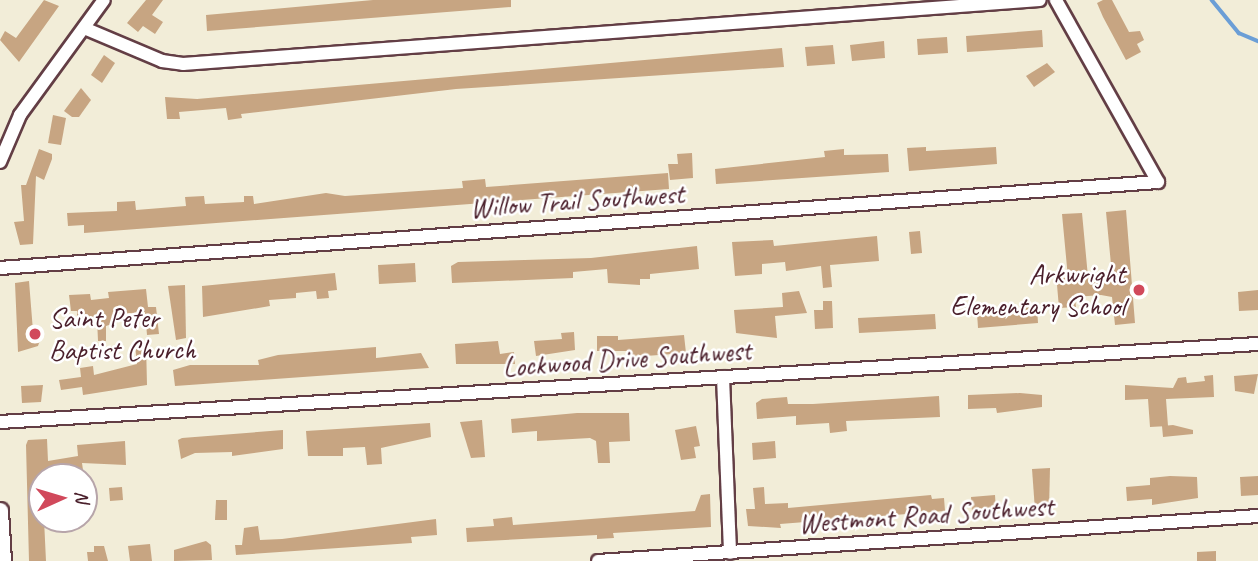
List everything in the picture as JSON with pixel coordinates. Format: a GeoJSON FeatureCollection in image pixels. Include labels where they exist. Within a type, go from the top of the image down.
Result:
{"type":"FeatureCollection","features":[{"type":"Feature","properties":{"kind":"street"},"geometry":{"type":"LineString","coordinates":[[0,162],[20,116],[104,0]]}},
{"type":"Feature","properties":{"kind":"street"},"geometry":{"type":"LineString","coordinates":[[83,28],[162,61],[183,64],[1041,0]]}},
{"type":"Feature","properties":{"kind":"street","name":"Willow Trail Southwest"},"geometry":{"type":"LineString","coordinates":[[0,268],[1158,182],[1056,0]]}},
{"type":"Feature","properties":{"kind":"street","name":"Lockwood Drive Southwest"},"geometry":{"type":"LineString","coordinates":[[0,422],[1258,344]]}},
{"type":"Feature","properties":{"kind":"street"},"geometry":{"type":"LineString","coordinates":[[723,377],[730,553]]}},
{"type":"Feature","properties":{"kind":"street"},"geometry":{"type":"LineString","coordinates":[[0,511],[3,561]]}},
{"type":"Feature","properties":{"kind":"street","name":"Westmont Road Southwest"},"geometry":{"type":"LineString","coordinates":[[598,561],[1258,516]]}},
{"type":"Feature","properties":{"kind":"building"},"geometry":{"type":"Polygon","coordinates":[[[44,0],[59,6],[19,62],[0,40],[5,31],[16,38],[44,0]]]}},
{"type":"Feature","properties":{"kind":"building"},"geometry":{"type":"Polygon","coordinates":[[[146,0],[163,0],[152,15],[163,22],[155,34],[143,26],[138,32],[127,23],[146,0]]]}},
{"type":"Feature","properties":{"kind":"building"},"geometry":{"type":"Polygon","coordinates":[[[373,0],[511,0],[511,7],[207,31],[206,15],[373,0]]]}},
{"type":"Feature","properties":{"kind":"building"},"geometry":{"type":"Polygon","coordinates":[[[1112,0],[1129,32],[1140,31],[1144,40],[1137,44],[1141,52],[1126,60],[1097,3],[1112,0]]]}},
{"type":"Feature","properties":{"kind":"building"},"geometry":{"type":"Polygon","coordinates":[[[1042,30],[1043,47],[967,52],[966,36],[1042,30]]]}},
{"type":"Feature","properties":{"kind":"building"},"geometry":{"type":"Polygon","coordinates":[[[947,37],[948,53],[918,55],[917,39],[947,37]]]}},
{"type":"Feature","properties":{"kind":"building"},"geometry":{"type":"Polygon","coordinates":[[[884,41],[885,58],[852,61],[850,45],[884,41]]]}},
{"type":"Feature","properties":{"kind":"building"},"geometry":{"type":"Polygon","coordinates":[[[833,45],[835,64],[807,66],[805,47],[833,45]]]}},
{"type":"Feature","properties":{"kind":"building"},"geometry":{"type":"Polygon","coordinates":[[[782,48],[784,67],[456,89],[241,114],[242,118],[228,120],[226,108],[179,112],[180,119],[167,119],[165,97],[197,99],[782,48]]]}},
{"type":"Feature","properties":{"kind":"building"},"geometry":{"type":"Polygon","coordinates":[[[104,55],[115,63],[102,83],[91,75],[104,55]]]}},
{"type":"Feature","properties":{"kind":"building"},"geometry":{"type":"Polygon","coordinates":[[[1047,63],[1055,72],[1034,87],[1026,76],[1047,63]]]}},
{"type":"Feature","properties":{"kind":"building"},"geometry":{"type":"Polygon","coordinates":[[[81,88],[91,100],[79,117],[72,117],[64,111],[81,88]]]}},
{"type":"Feature","properties":{"kind":"building"},"geometry":{"type":"Polygon","coordinates":[[[53,115],[66,118],[61,145],[48,143],[53,115]]]}},
{"type":"Feature","properties":{"kind":"building"},"geometry":{"type":"Polygon","coordinates":[[[926,147],[926,151],[996,147],[997,164],[909,171],[907,148],[926,147]]]}},
{"type":"Feature","properties":{"kind":"building"},"geometry":{"type":"Polygon","coordinates":[[[39,149],[52,154],[52,159],[44,180],[36,176],[33,244],[20,245],[14,222],[24,221],[21,185],[26,185],[39,149]]]}},
{"type":"Feature","properties":{"kind":"building"},"geometry":{"type":"Polygon","coordinates":[[[844,149],[844,155],[888,154],[889,172],[716,184],[715,169],[825,157],[824,151],[844,149]]]}},
{"type":"Feature","properties":{"kind":"building"},"geometry":{"type":"Polygon","coordinates":[[[692,153],[693,178],[670,180],[668,164],[678,164],[677,154],[692,153]]]}},
{"type":"Feature","properties":{"kind":"building"},"geometry":{"type":"Polygon","coordinates":[[[668,173],[669,189],[84,233],[84,225],[68,226],[67,213],[117,211],[117,202],[135,201],[136,210],[186,206],[185,197],[204,196],[205,204],[244,202],[244,196],[253,196],[254,204],[326,193],[345,196],[463,188],[462,181],[485,179],[486,187],[668,173]]]}},
{"type":"Feature","properties":{"kind":"building"},"geometry":{"type":"Polygon","coordinates":[[[1126,210],[1135,323],[1115,325],[1112,297],[1075,297],[1076,307],[1059,308],[1057,285],[1060,278],[1068,278],[1062,214],[1082,213],[1088,277],[1112,275],[1106,212],[1126,210]]]}},
{"type":"Feature","properties":{"kind":"building"},"geometry":{"type":"Polygon","coordinates":[[[920,231],[922,253],[911,254],[909,232],[920,231]]]}},
{"type":"Feature","properties":{"kind":"building"},"geometry":{"type":"Polygon","coordinates":[[[877,236],[879,261],[830,265],[832,287],[823,288],[821,266],[786,271],[785,262],[762,264],[762,274],[735,276],[732,242],[773,240],[774,246],[877,236]]]}},
{"type":"Feature","properties":{"kind":"building"},"geometry":{"type":"Polygon","coordinates":[[[697,246],[699,269],[650,274],[650,279],[640,279],[640,285],[608,283],[607,269],[573,272],[573,278],[452,283],[451,266],[458,262],[591,258],[697,246]]]}},
{"type":"Feature","properties":{"kind":"building"},"geometry":{"type":"Polygon","coordinates":[[[415,263],[416,282],[379,284],[378,265],[415,263]]]}},
{"type":"Feature","properties":{"kind":"building"},"geometry":{"type":"Polygon","coordinates":[[[335,273],[337,290],[328,291],[329,298],[317,299],[316,291],[296,293],[296,298],[269,300],[270,306],[203,317],[202,286],[335,273]]]}},
{"type":"Feature","properties":{"kind":"building"},"geometry":{"type":"Polygon","coordinates":[[[29,281],[33,331],[40,331],[40,340],[38,346],[18,352],[15,283],[29,281]]]}},
{"type":"Feature","properties":{"kind":"building"},"geometry":{"type":"Polygon","coordinates":[[[185,285],[186,338],[176,340],[168,286],[185,285]]]}},
{"type":"Feature","properties":{"kind":"building"},"geometry":{"type":"Polygon","coordinates":[[[146,289],[148,307],[156,307],[159,334],[147,335],[145,312],[117,314],[118,322],[106,326],[106,341],[98,341],[97,319],[77,320],[77,311],[71,311],[69,295],[90,294],[91,300],[109,298],[108,292],[146,289]]]}},
{"type":"Feature","properties":{"kind":"building"},"geometry":{"type":"Polygon","coordinates":[[[1258,290],[1258,310],[1239,311],[1238,292],[1258,290]]]}},
{"type":"Feature","properties":{"kind":"building"},"geometry":{"type":"Polygon","coordinates":[[[799,291],[807,313],[775,316],[777,338],[736,333],[734,310],[783,307],[782,293],[799,291]]]}},
{"type":"Feature","properties":{"kind":"building"},"geometry":{"type":"Polygon","coordinates":[[[823,301],[832,301],[833,328],[815,329],[814,310],[823,310],[823,301]]]}},
{"type":"Feature","properties":{"kind":"building"},"geometry":{"type":"Polygon","coordinates":[[[1037,306],[1038,323],[978,328],[977,313],[1037,306]]]}},
{"type":"Feature","properties":{"kind":"building"},"geometry":{"type":"Polygon","coordinates":[[[935,314],[936,329],[859,333],[858,318],[935,314]]]}},
{"type":"Feature","properties":{"kind":"building"},"geometry":{"type":"Polygon","coordinates":[[[574,332],[575,350],[536,356],[534,341],[562,339],[561,333],[574,332]]]}},
{"type":"Feature","properties":{"kind":"building"},"geometry":{"type":"Polygon","coordinates":[[[684,335],[686,353],[632,357],[632,351],[597,351],[597,336],[618,336],[618,340],[684,335]]]}},
{"type":"Feature","properties":{"kind":"building"},"geometry":{"type":"Polygon","coordinates":[[[498,341],[500,354],[514,352],[515,364],[456,364],[455,344],[498,341]]]}},
{"type":"Feature","properties":{"kind":"building"},"geometry":{"type":"Polygon","coordinates":[[[146,343],[147,385],[83,395],[82,387],[61,390],[59,380],[81,377],[80,368],[93,366],[94,375],[137,364],[135,344],[146,343]]]}},
{"type":"Feature","properties":{"kind":"building"},"geometry":{"type":"Polygon","coordinates":[[[376,347],[376,358],[421,353],[429,368],[175,386],[173,370],[190,365],[259,365],[258,360],[278,355],[376,347]]]}},
{"type":"Feature","properties":{"kind":"building"},"geometry":{"type":"Polygon","coordinates":[[[1258,374],[1254,394],[1235,391],[1234,376],[1258,374]]]}},
{"type":"Feature","properties":{"kind":"building"},"geometry":{"type":"Polygon","coordinates":[[[1213,375],[1214,397],[1166,399],[1168,426],[1150,427],[1148,399],[1125,400],[1125,385],[1173,388],[1178,378],[1186,377],[1187,383],[1205,381],[1204,376],[1213,375]]]}},
{"type":"Feature","properties":{"kind":"building"},"geometry":{"type":"Polygon","coordinates":[[[43,385],[41,402],[22,403],[21,386],[43,385]]]}},
{"type":"Feature","properties":{"kind":"building"},"geometry":{"type":"Polygon","coordinates":[[[968,395],[1042,395],[1042,407],[997,413],[996,408],[968,409],[968,395]]]}},
{"type":"Feature","properties":{"kind":"building"},"geometry":{"type":"Polygon","coordinates":[[[939,396],[940,417],[846,421],[847,431],[830,433],[829,423],[796,425],[796,416],[757,419],[756,403],[762,399],[787,397],[788,404],[813,404],[939,396]]]}},
{"type":"Feature","properties":{"kind":"building"},"geometry":{"type":"Polygon","coordinates":[[[577,413],[629,413],[630,441],[609,442],[610,463],[598,463],[596,441],[590,438],[537,441],[537,431],[512,433],[511,419],[577,413]]]}},
{"type":"Feature","properties":{"kind":"building"},"geometry":{"type":"Polygon","coordinates":[[[482,420],[485,457],[471,458],[460,422],[482,420]]]}},
{"type":"Feature","properties":{"kind":"building"},"geometry":{"type":"Polygon","coordinates":[[[430,423],[431,437],[381,448],[382,464],[367,465],[365,447],[343,448],[343,456],[308,456],[306,431],[430,423]]]}},
{"type":"Feature","properties":{"kind":"building"},"geometry":{"type":"Polygon","coordinates":[[[1173,425],[1193,430],[1193,434],[1163,437],[1162,426],[1173,425]]]}},
{"type":"Feature","properties":{"kind":"building"},"geometry":{"type":"Polygon","coordinates":[[[696,426],[700,446],[694,447],[696,458],[681,460],[675,430],[696,426]]]}},
{"type":"Feature","properties":{"kind":"building"},"geometry":{"type":"Polygon","coordinates":[[[283,430],[283,449],[232,456],[232,452],[195,453],[181,459],[178,440],[182,438],[283,430]]]}},
{"type":"Feature","properties":{"kind":"building"},"geometry":{"type":"Polygon","coordinates":[[[47,439],[48,461],[78,456],[77,445],[125,441],[126,465],[28,463],[28,522],[26,445],[28,440],[47,439]]]}},
{"type":"Feature","properties":{"kind":"building"},"geometry":{"type":"Polygon","coordinates":[[[775,441],[776,458],[753,460],[752,443],[775,441]]]}},
{"type":"Feature","properties":{"kind":"building"},"geometry":{"type":"Polygon","coordinates":[[[1050,468],[1049,510],[1035,510],[1032,469],[1050,468]]]}},
{"type":"Feature","properties":{"kind":"building"},"geometry":{"type":"Polygon","coordinates":[[[1258,476],[1258,495],[1241,496],[1240,477],[1258,476]]]}},
{"type":"Feature","properties":{"kind":"building"},"geometry":{"type":"Polygon","coordinates":[[[1197,477],[1198,498],[1152,505],[1152,499],[1127,501],[1126,487],[1150,485],[1150,478],[1197,477]]]}},
{"type":"Feature","properties":{"kind":"building"},"geometry":{"type":"Polygon","coordinates":[[[122,487],[123,500],[110,501],[109,488],[122,487]]]}},
{"type":"Feature","properties":{"kind":"building"},"geometry":{"type":"Polygon","coordinates":[[[764,487],[765,504],[788,503],[788,508],[931,495],[932,499],[944,498],[945,511],[780,524],[781,528],[748,526],[746,509],[755,509],[753,488],[764,487]]]}},
{"type":"Feature","properties":{"kind":"building"},"geometry":{"type":"Polygon","coordinates":[[[710,494],[711,527],[613,533],[614,538],[597,539],[597,535],[467,542],[466,528],[494,526],[493,519],[512,517],[513,525],[695,511],[701,495],[710,494]]]}},
{"type":"Feature","properties":{"kind":"building"},"geometry":{"type":"Polygon","coordinates":[[[995,495],[996,510],[972,512],[971,497],[995,495]]]}},
{"type":"Feature","properties":{"kind":"building"},"geometry":{"type":"Polygon","coordinates":[[[216,500],[227,500],[227,520],[215,520],[216,500]]]}},
{"type":"Feature","properties":{"kind":"building"},"geometry":{"type":"Polygon","coordinates":[[[436,519],[437,535],[411,537],[412,543],[236,555],[235,545],[242,545],[244,528],[258,526],[260,540],[282,539],[436,519]]]}},
{"type":"Feature","properties":{"kind":"building"},"geometry":{"type":"Polygon","coordinates":[[[28,533],[45,533],[46,561],[29,561],[28,533]]]}},
{"type":"Feature","properties":{"kind":"building"},"geometry":{"type":"Polygon","coordinates":[[[206,541],[211,545],[212,560],[174,561],[174,550],[206,541]]]}},
{"type":"Feature","properties":{"kind":"building"},"geometry":{"type":"Polygon","coordinates":[[[150,544],[152,561],[130,561],[128,546],[150,544]]]}},
{"type":"Feature","properties":{"kind":"building"},"geometry":{"type":"Polygon","coordinates":[[[94,546],[104,546],[108,561],[88,561],[87,552],[94,552],[94,546]]]}},
{"type":"Feature","properties":{"kind":"building"},"geometry":{"type":"Polygon","coordinates":[[[1216,551],[1216,561],[1197,561],[1197,552],[1216,551]]]}},
{"type":"Feature","properties":{"kind":"waterway"},"geometry":{"type":"LineString","coordinates":[[1212,0],[1239,33],[1258,41]]}},
{"type":"Feature","properties":{"kind":"place","name":"Arkwright Elementary School"},"geometry":{"type":"Point","coordinates":[1139,290]}},
{"type":"Feature","properties":{"kind":"place","name":"Saint Peter Baptist Church"},"geometry":{"type":"Point","coordinates":[35,334]}}]}
